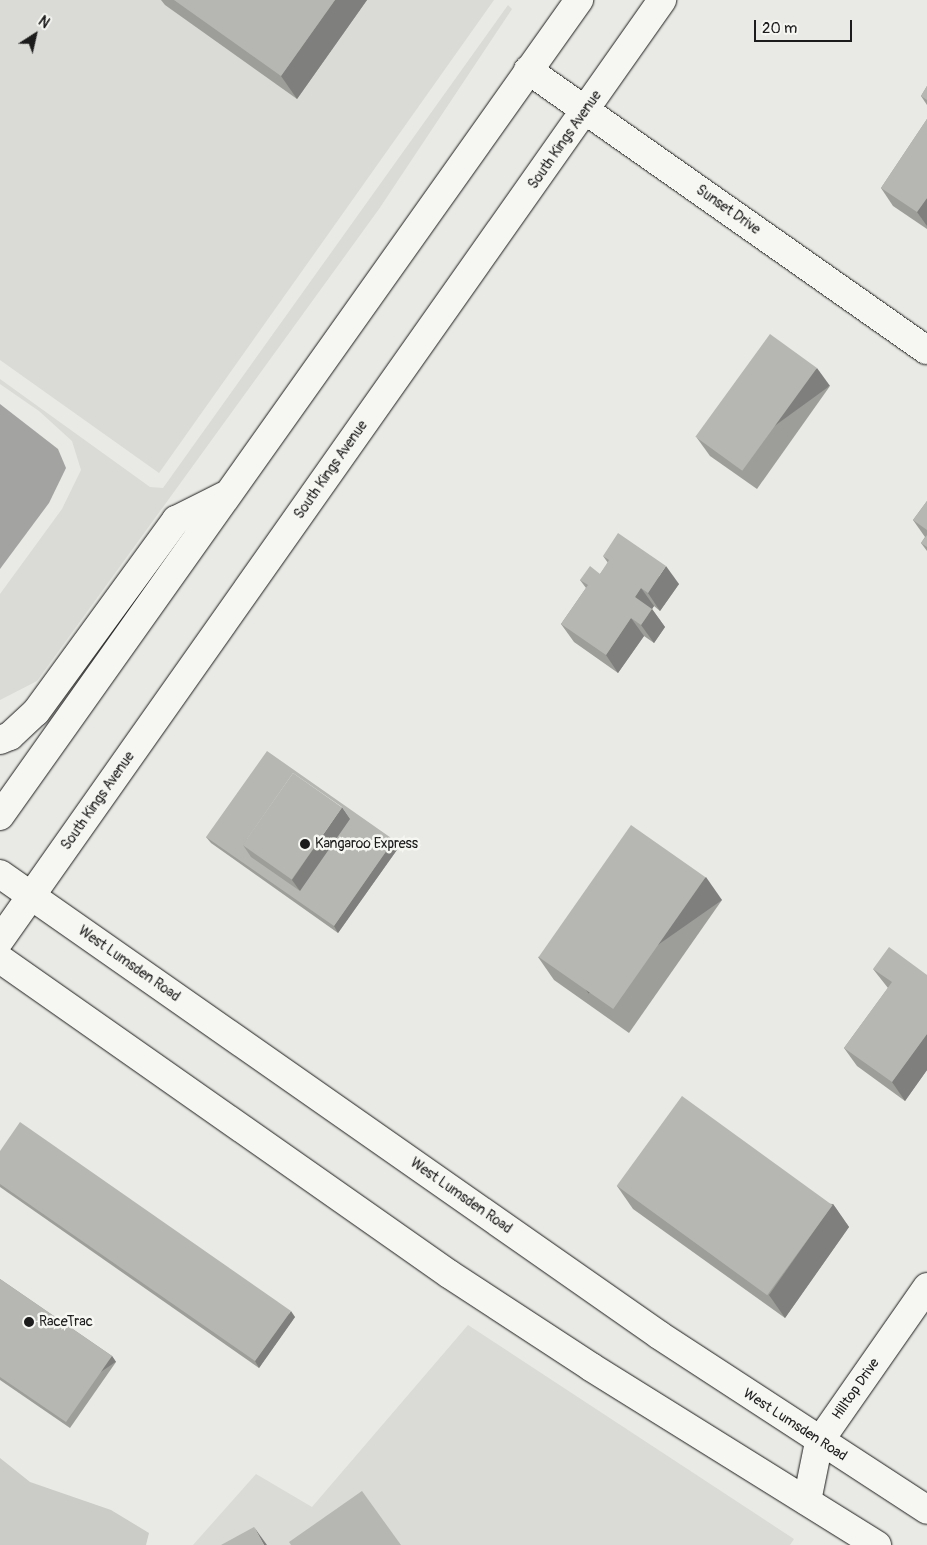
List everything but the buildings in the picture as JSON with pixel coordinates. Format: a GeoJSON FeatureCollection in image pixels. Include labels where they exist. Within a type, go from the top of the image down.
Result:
{"type":"FeatureCollection","features":[{"type":"Feature","properties":{"kind":"main road"},"geometry":{"type":"LineString","coordinates":[[0,816],[579,0]]}},
{"type":"Feature","properties":{"kind":"main road","name":"South Kings Avenue"},"geometry":{"type":"LineString","coordinates":[[0,940],[586,111],[662,0]]}},
{"type":"Feature","properties":{"kind":"main road","name":"Sunset Drive"},"geometry":{"type":"LineString","coordinates":[[528,70],[927,350]]}},
{"type":"Feature","properties":{"kind":"main road"},"geometry":{"type":"LineString","coordinates":[[0,740],[10,736],[36,712],[176,520],[228,494]]}},
{"type":"Feature","properties":{"kind":"main road","name":"West Lumsden Road"},"geometry":{"type":"LineString","coordinates":[[0,874],[658,1335],[819,1442],[927,1510]]}},
{"type":"Feature","properties":{"kind":"main road"},"geometry":{"type":"LineString","coordinates":[[0,959],[448,1274],[591,1367],[877,1545]]}},
{"type":"Feature","properties":{"kind":"main road","name":"Hilltop Drive"},"geometry":{"type":"LineString","coordinates":[[807,1501],[819,1442],[927,1287]]}},
{"type":"Feature","properties":{"kind":"shaded area"},"geometry":{"type":"Polygon","coordinates":[[[0,0],[494,0],[159,473],[0,360],[0,0]]]}},
{"type":"Feature","properties":{"kind":"shaded area"},"geometry":{"type":"Polygon","coordinates":[[[508,5],[512,9],[379,209],[37,681],[0,700],[0,594],[62,509],[81,470],[72,441],[39,411],[0,384],[0,379],[150,487],[163,488],[508,5]]]}},
{"type":"Feature","properties":{"kind":"shaded area"},"geometry":{"type":"Polygon","coordinates":[[[0,404],[58,449],[66,468],[49,503],[0,569],[0,404]]]}},
{"type":"Feature","properties":{"kind":"shaded area"},"geometry":{"type":"Polygon","coordinates":[[[468,1325],[794,1539],[790,1545],[193,1545],[256,1474],[312,1507],[468,1325]]]}},
{"type":"Feature","properties":{"kind":"shaded area"},"geometry":{"type":"Polygon","coordinates":[[[0,1458],[30,1482],[111,1510],[149,1533],[146,1545],[0,1545],[0,1458]]]}},
{"type":"Feature","properties":{"kind":"place","name":"Kangaroo Express"},"geometry":{"type":"Point","coordinates":[305,844]}},
{"type":"Feature","properties":{"kind":"place","name":"RaceTrac"},"geometry":{"type":"Point","coordinates":[29,1322]}}]}
